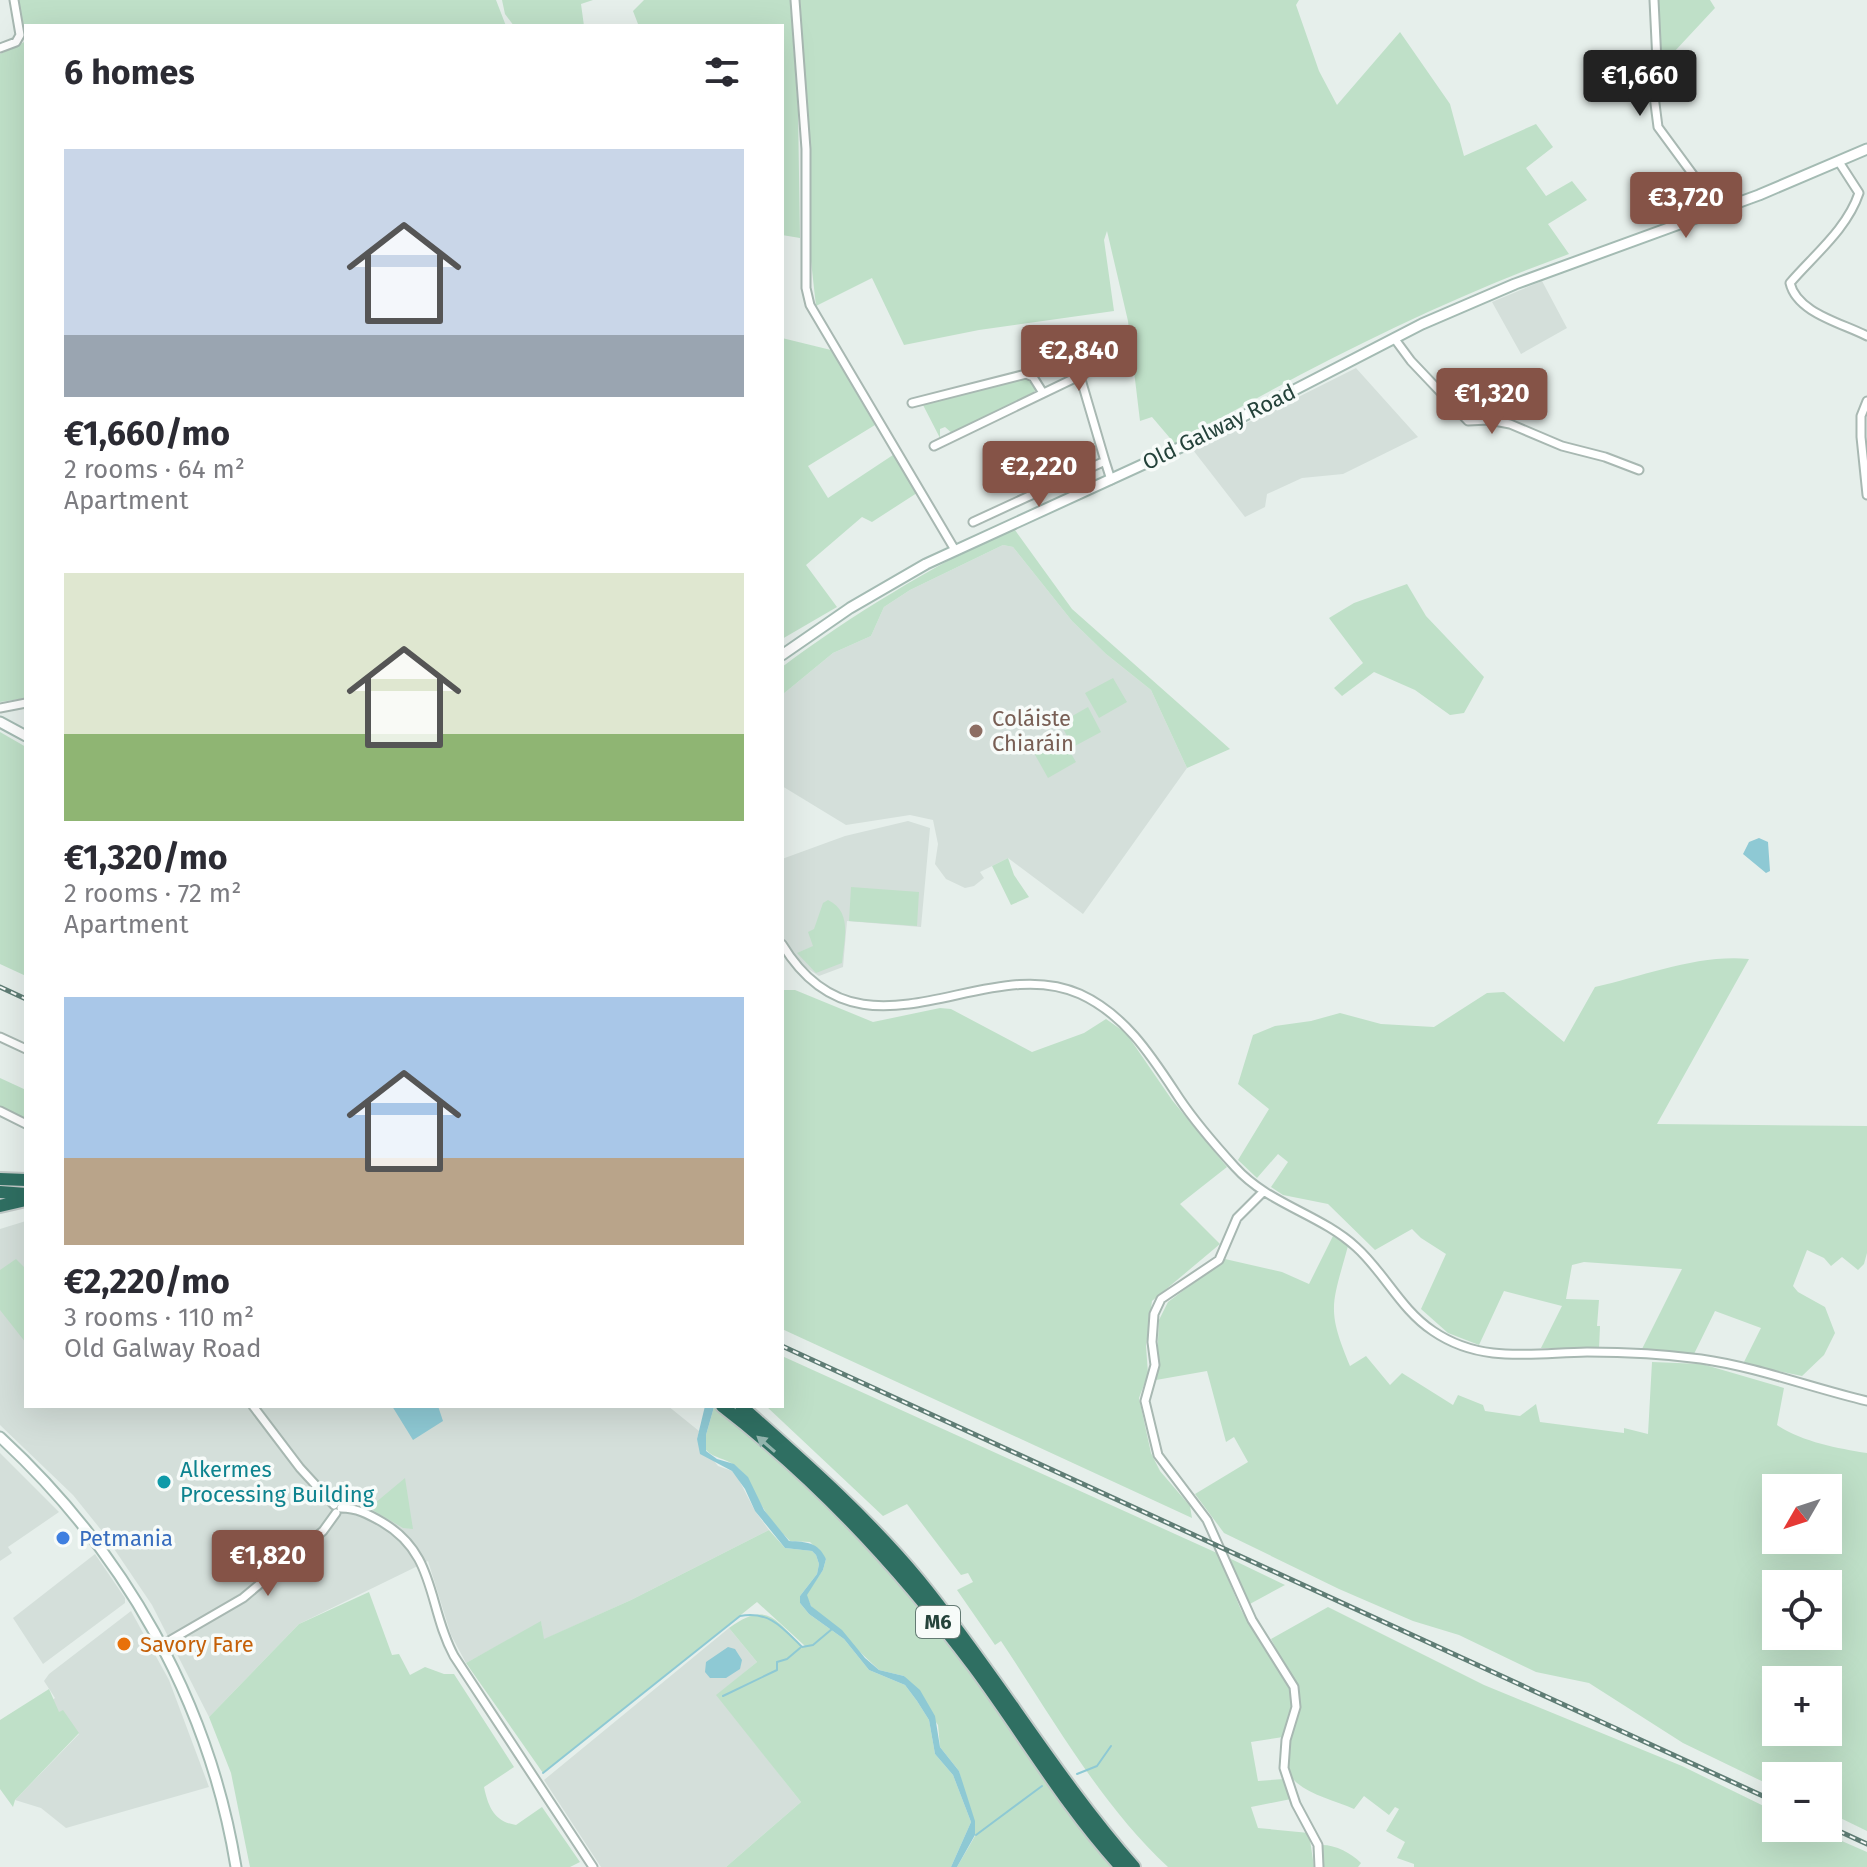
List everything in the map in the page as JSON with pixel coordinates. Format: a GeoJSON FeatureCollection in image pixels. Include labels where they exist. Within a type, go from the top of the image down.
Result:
{"type":"FeatureCollection","features":[{"type":"Feature","properties":{"kind":"highway"},"geometry":{"type":"LineString","coordinates":[[0,1179],[24,1180]]}},
{"type":"Feature","properties":{"kind":"highway"},"geometry":{"type":"LineString","coordinates":[[0,1192],[24,1197]]}},
{"type":"Feature","properties":{"kind":"highway"},"geometry":{"type":"LineString","coordinates":[[0,1206],[24,1198]]}},
{"type":"Feature","properties":{"kind":"highway","name":"M6"},"geometry":{"type":"LineString","coordinates":[[724,1408],[830,1501],[911,1588],[974,1667],[1091,1835],[1121,1867]]}},
{"type":"Feature","properties":{"kind":"highway","name":"M6"},"geometry":{"type":"LineString","coordinates":[[743,1408],[830,1485],[918,1579],[981,1659],[1097,1825],[1134,1867]]}},
{"type":"Feature","properties":{"kind":"main road","name":"Old Galway Road"},"geometry":{"type":"LineString","coordinates":[[784,654],[867,598],[955,550],[1214,431],[1394,338],[1490,294],[1711,214],[1867,149]]}},
{"type":"Feature","properties":{"kind":"main road"},"geometry":{"type":"LineString","coordinates":[[0,722],[24,735]]}},
{"type":"Feature","properties":{"kind":"main road"},"geometry":{"type":"LineString","coordinates":[[0,1437],[77,1516],[107,1556],[162,1645],[209,1754],[226,1814],[236,1867]]}},
{"type":"Feature","properties":{"kind":"street"},"geometry":{"type":"LineString","coordinates":[[0,48],[16,42],[20,35],[14,0]]}},
{"type":"Feature","properties":{"kind":"street"},"geometry":{"type":"LineString","coordinates":[[795,0],[806,149],[806,288],[810,305],[955,550]]}},
{"type":"Feature","properties":{"kind":"street"},"geometry":{"type":"LineString","coordinates":[[1654,0],[1657,62],[1653,88],[1658,127],[1694,176],[1711,214]]}},
{"type":"Feature","properties":{"kind":"street"},"geometry":{"type":"LineString","coordinates":[[1839,162],[1859,193],[1855,204],[1825,246],[1790,283],[1793,295],[1805,306],[1867,336]]}},
{"type":"Feature","properties":{"kind":"street"},"geometry":{"type":"LineString","coordinates":[[1394,338],[1411,361],[1468,421],[1489,420],[1510,424],[1562,446],[1639,470]]}},
{"type":"Feature","properties":{"kind":"street"},"geometry":{"type":"LineString","coordinates":[[934,446],[1102,365]]}},
{"type":"Feature","properties":{"kind":"street"},"geometry":{"type":"LineString","coordinates":[[912,403],[1026,374],[1033,377],[1043,393]]}},
{"type":"Feature","properties":{"kind":"street"},"geometry":{"type":"LineString","coordinates":[[1080,376],[1111,480]]}},
{"type":"Feature","properties":{"kind":"street"},"geometry":{"type":"LineString","coordinates":[[1867,401],[1861,427],[1867,495]]}},
{"type":"Feature","properties":{"kind":"street"},"geometry":{"type":"LineString","coordinates":[[941,428],[946,439]]}},
{"type":"Feature","properties":{"kind":"street"},"geometry":{"type":"LineString","coordinates":[[973,522],[1105,461]]}},
{"type":"Feature","properties":{"kind":"street"},"geometry":{"type":"LineString","coordinates":[[0,708],[24,703]]}},
{"type":"Feature","properties":{"kind":"street"},"geometry":{"type":"LineString","coordinates":[[784,947],[816,981],[836,994],[869,1004],[895,1006],[929,1002],[1025,983],[1065,988],[1082,995],[1123,1023],[1142,1043],[1188,1111],[1233,1165],[1263,1192],[1336,1231],[1369,1261],[1421,1321],[1433,1331],[1472,1350],[1514,1357],[1590,1352],[1700,1359],[1867,1401]]}},
{"type":"Feature","properties":{"kind":"street"},"geometry":{"type":"LineString","coordinates":[[0,1037],[24,1048]]}},
{"type":"Feature","properties":{"kind":"street"},"geometry":{"type":"LineString","coordinates":[[0,1111],[24,1123]]}},
{"type":"Feature","properties":{"kind":"street"},"geometry":{"type":"LineString","coordinates":[[1263,1192],[1237,1218],[1219,1260],[1161,1299],[1154,1314],[1152,1342],[1155,1365],[1145,1401],[1158,1455],[1207,1520],[1252,1620],[1294,1687],[1296,1707],[1284,1749],[1284,1768],[1296,1804],[1318,1845],[1319,1867]]}},
{"type":"Feature","properties":{"kind":"street"},"geometry":{"type":"LineString","coordinates":[[255,1408],[300,1468],[337,1509],[353,1509],[371,1516],[400,1534],[417,1552],[425,1568],[442,1631],[454,1656],[593,1867]]}},
{"type":"Feature","properties":{"kind":"street"},"geometry":{"type":"LineString","coordinates":[[162,1645],[243,1598],[323,1531],[337,1509]]}},
{"type":"Feature","properties":{"kind":"shaded area"},"geometry":{"type":"Polygon","coordinates":[[[1542,281],[1567,328],[1521,354],[1492,302],[1542,281]]]}},
{"type":"Feature","properties":{"kind":"shaded area"},"geometry":{"type":"Polygon","coordinates":[[[1356,368],[1418,437],[1343,474],[1302,478],[1267,494],[1265,507],[1245,517],[1193,450],[1356,368]]]}},
{"type":"Feature","properties":{"kind":"shaded area","name":"Coláiste Chiaráin"},"geometry":{"type":"Polygon","coordinates":[[[1003,545],[1013,547],[1072,621],[1106,654],[1151,690],[1187,768],[1083,914],[1008,858],[980,872],[984,878],[974,886],[965,888],[946,879],[935,864],[938,844],[933,820],[910,815],[846,825],[784,787],[784,693],[833,653],[871,636],[884,607],[910,590],[1003,545]]]}},
{"type":"Feature","properties":{"kind":"shaded area"},"geometry":{"type":"Polygon","coordinates":[[[908,821],[930,828],[921,927],[847,921],[843,967],[819,976],[801,964],[784,940],[784,858],[845,836],[908,821]]]}},
{"type":"Feature","properties":{"kind":"shaded area"},"geometry":{"type":"Polygon","coordinates":[[[24,1222],[24,1408],[670,1408],[699,1431],[697,1439],[718,1466],[732,1471],[738,1478],[769,1530],[631,1600],[543,1640],[541,1622],[466,1663],[451,1635],[428,1561],[299,1624],[209,1717],[152,1605],[102,1531],[73,1495],[0,1425],[0,1229],[24,1222]]]}},
{"type":"Feature","properties":{"kind":"shaded area"},"geometry":{"type":"Polygon","coordinates":[[[0,1453],[59,1512],[8,1547],[12,1553],[0,1561],[0,1453]]]}},
{"type":"Feature","properties":{"kind":"shaded area"},"geometry":{"type":"Polygon","coordinates":[[[95,1554],[125,1598],[125,1603],[43,1664],[13,1618],[95,1554]]]}},
{"type":"Feature","properties":{"kind":"shaded area"},"geometry":{"type":"Polygon","coordinates":[[[131,1611],[169,1680],[209,1787],[66,1828],[41,1808],[15,1800],[79,1734],[51,1701],[55,1698],[44,1681],[131,1611]]]}},
{"type":"Feature","properties":{"kind":"shaded area"},"geometry":{"type":"Polygon","coordinates":[[[729,1628],[757,1662],[717,1695],[801,1802],[726,1867],[601,1867],[544,1780],[729,1628]]]}},
{"type":"Feature","properties":{"kind":"green space"},"geometry":{"type":"Polygon","coordinates":[[[19,0],[496,0],[505,24],[24,24],[24,42],[19,0]]]}},
{"type":"Feature","properties":{"kind":"green space"},"geometry":{"type":"Polygon","coordinates":[[[502,0],[593,0],[581,4],[584,24],[512,24],[505,14],[502,0]]]}},
{"type":"Feature","properties":{"kind":"green space"},"geometry":{"type":"Polygon","coordinates":[[[644,0],[790,0],[798,110],[800,238],[784,235],[784,24],[638,24],[633,11],[644,0]]]}},
{"type":"Feature","properties":{"kind":"green space"},"geometry":{"type":"Polygon","coordinates":[[[800,0],[1299,0],[1296,5],[1319,71],[1337,105],[1400,32],[1450,104],[1464,156],[1536,124],[1553,147],[1526,168],[1546,196],[1572,181],[1587,200],[1548,224],[1569,254],[1368,340],[1175,444],[1152,417],[1140,421],[1128,321],[1107,231],[1104,240],[1114,311],[979,330],[904,345],[872,278],[816,306],[809,243],[807,107],[800,0]]]}},
{"type":"Feature","properties":{"kind":"green space"},"geometry":{"type":"Polygon","coordinates":[[[1659,0],[1710,0],[1715,8],[1660,67],[1659,0]]]}},
{"type":"Feature","properties":{"kind":"green space"},"geometry":{"type":"Polygon","coordinates":[[[24,42],[24,698],[0,702],[0,54],[24,42]]]}},
{"type":"Feature","properties":{"kind":"green space"},"geometry":{"type":"Polygon","coordinates":[[[784,338],[831,350],[875,425],[808,466],[828,498],[893,455],[920,491],[872,522],[862,517],[806,565],[837,607],[784,638],[784,338]]]}},
{"type":"Feature","properties":{"kind":"green space"},"geometry":{"type":"Polygon","coordinates":[[[1029,378],[1036,387],[1033,396],[953,434],[945,427],[940,429],[940,438],[923,405],[1029,378]]]}},
{"type":"Feature","properties":{"kind":"green space"},"geometry":{"type":"Polygon","coordinates":[[[1010,528],[1015,530],[1072,609],[1230,749],[1187,768],[1151,690],[1106,654],[1072,621],[1013,547],[1003,545],[910,590],[884,607],[871,636],[833,653],[784,693],[784,666],[837,628],[950,559],[1010,528]]]}},
{"type":"Feature","properties":{"kind":"green space"},"geometry":{"type":"Polygon","coordinates":[[[1407,584],[1426,616],[1484,677],[1464,713],[1450,715],[1415,690],[1374,672],[1342,696],[1334,688],[1363,663],[1329,618],[1354,603],[1407,584]]]}},
{"type":"Feature","properties":{"kind":"green space"},"geometry":{"type":"Polygon","coordinates":[[[1113,678],[1127,702],[1099,718],[1085,693],[1113,678]]]}},
{"type":"Feature","properties":{"kind":"green space"},"geometry":{"type":"Polygon","coordinates":[[[1088,707],[1101,732],[1073,747],[1060,723],[1088,707]]]}},
{"type":"Feature","properties":{"kind":"green space"},"geometry":{"type":"Polygon","coordinates":[[[0,732],[24,746],[24,975],[0,964],[0,732]]]}},
{"type":"Feature","properties":{"kind":"green space"},"geometry":{"type":"Polygon","coordinates":[[[1062,738],[1076,762],[1048,778],[1034,753],[1062,738]]]}},
{"type":"Feature","properties":{"kind":"green space"},"geometry":{"type":"Polygon","coordinates":[[[1008,858],[1014,875],[1029,897],[1011,905],[992,866],[1008,858]]]}},
{"type":"Feature","properties":{"kind":"green space"},"geometry":{"type":"Polygon","coordinates":[[[851,887],[919,892],[917,926],[849,921],[851,887]]]}},
{"type":"Feature","properties":{"kind":"green space"},"geometry":{"type":"Polygon","coordinates":[[[828,900],[836,905],[844,919],[842,963],[816,973],[797,953],[813,946],[808,932],[814,929],[823,903],[828,900]]]}},
{"type":"Feature","properties":{"kind":"green space"},"geometry":{"type":"Polygon","coordinates":[[[1749,959],[1657,1124],[1867,1126],[1867,1253],[1864,1264],[1858,1270],[1842,1257],[1831,1266],[1824,1258],[1807,1250],[1793,1286],[1825,1307],[1835,1333],[1824,1355],[1802,1376],[1743,1364],[1761,1328],[1715,1311],[1694,1354],[1642,1349],[1682,1269],[1584,1262],[1572,1265],[1566,1299],[1599,1300],[1599,1349],[1541,1348],[1562,1306],[1504,1291],[1479,1345],[1448,1333],[1421,1309],[1446,1254],[1412,1229],[1375,1250],[1328,1204],[1283,1195],[1271,1187],[1288,1162],[1278,1154],[1257,1178],[1238,1160],[1269,1109],[1238,1084],[1253,1035],[1275,1026],[1340,1013],[1381,1024],[1434,1027],[1487,993],[1504,992],[1564,1042],[1595,987],[1691,963],[1749,959]]]}},
{"type":"Feature","properties":{"kind":"green space"},"geometry":{"type":"Polygon","coordinates":[[[784,990],[795,990],[873,1022],[940,1008],[951,1009],[1032,1052],[1084,1033],[1106,1019],[1126,1033],[1172,1100],[1227,1167],[1180,1204],[1220,1244],[1152,1301],[1146,1346],[1148,1374],[1139,1398],[1151,1453],[1160,1471],[1190,1506],[1192,1518],[784,1330],[784,990]]]}},
{"type":"Feature","properties":{"kind":"green space"},"geometry":{"type":"Polygon","coordinates":[[[0,1078],[24,1089],[24,1120],[0,1109],[0,1078]]]}},
{"type":"Feature","properties":{"kind":"green space"},"geometry":{"type":"Polygon","coordinates":[[[1333,1236],[1348,1246],[1334,1306],[1337,1331],[1350,1366],[1366,1356],[1390,1385],[1402,1373],[1453,1405],[1458,1395],[1483,1405],[1485,1411],[1520,1416],[1536,1404],[1540,1422],[1624,1433],[1624,1428],[1648,1434],[1652,1362],[1702,1364],[1784,1388],[1777,1425],[1787,1431],[1820,1444],[1867,1453],[1867,1831],[1842,1819],[1842,1762],[1762,1762],[1762,1781],[1683,1743],[1589,1683],[1536,1672],[1459,1635],[1413,1621],[1339,1589],[1224,1533],[1195,1494],[1248,1462],[1234,1437],[1226,1442],[1207,1371],[1156,1380],[1159,1320],[1168,1302],[1225,1259],[1282,1272],[1309,1284],[1333,1236]]]}},
{"type":"Feature","properties":{"kind":"green space"},"geometry":{"type":"Polygon","coordinates":[[[16,1259],[24,1267],[24,1340],[0,1310],[0,1270],[16,1259]]]}},
{"type":"Feature","properties":{"kind":"green space"},"geometry":{"type":"Polygon","coordinates":[[[784,1357],[1217,1553],[1241,1610],[1293,1695],[1291,1715],[1283,1737],[1251,1742],[1258,1781],[1284,1779],[1291,1799],[1251,1807],[1258,1828],[1309,1833],[1314,1867],[1168,1867],[1120,1816],[1001,1641],[995,1645],[957,1590],[973,1582],[968,1573],[961,1575],[907,1504],[883,1516],[768,1408],[784,1408],[784,1357]]]}},
{"type":"Feature","properties":{"kind":"green space"},"geometry":{"type":"Polygon","coordinates":[[[715,1408],[812,1490],[857,1536],[901,1583],[984,1687],[1113,1867],[957,1867],[975,1836],[959,1771],[940,1747],[938,1725],[904,1676],[879,1670],[811,1606],[806,1595],[823,1570],[826,1559],[810,1542],[790,1541],[778,1529],[739,1469],[706,1450],[706,1435],[715,1408]]]}},
{"type":"Feature","properties":{"kind":"green space"},"geometry":{"type":"Polygon","coordinates":[[[405,1478],[413,1529],[403,1528],[369,1508],[405,1478]]]}},
{"type":"Feature","properties":{"kind":"green space"},"geometry":{"type":"Polygon","coordinates":[[[769,1530],[785,1548],[812,1551],[816,1555],[819,1564],[817,1574],[800,1596],[800,1603],[809,1614],[844,1639],[869,1670],[905,1685],[929,1720],[935,1754],[953,1775],[971,1822],[951,1867],[726,1867],[801,1802],[716,1695],[757,1662],[729,1628],[742,1620],[752,1615],[769,1616],[805,1646],[757,1602],[543,1773],[466,1663],[541,1621],[544,1639],[631,1600],[769,1530]]]}},
{"type":"Feature","properties":{"kind":"green space"},"geometry":{"type":"Polygon","coordinates":[[[1229,1558],[1285,1585],[1248,1605],[1226,1561],[1229,1558]]]}},
{"type":"Feature","properties":{"kind":"green space"},"geometry":{"type":"Polygon","coordinates":[[[369,1592],[392,1655],[399,1654],[410,1675],[425,1667],[454,1674],[514,1767],[484,1787],[493,1812],[502,1820],[516,1825],[542,1807],[580,1862],[570,1867],[250,1867],[231,1773],[209,1717],[299,1624],[369,1592]]]}},
{"type":"Feature","properties":{"kind":"green space"},"geometry":{"type":"Polygon","coordinates":[[[1328,1607],[1484,1685],[1682,1766],[1762,1805],[1762,1842],[1842,1841],[1867,1852],[1867,1867],[1414,1867],[1414,1864],[1397,1858],[1405,1842],[1386,1831],[1399,1809],[1395,1807],[1389,1815],[1364,1796],[1354,1809],[1309,1791],[1290,1775],[1287,1753],[1300,1694],[1271,1639],[1328,1607]]]}},
{"type":"Feature","properties":{"kind":"green space"},"geometry":{"type":"Polygon","coordinates":[[[49,1689],[59,1712],[63,1710],[79,1733],[15,1800],[13,1807],[0,1789],[0,1720],[49,1689]]]}},
{"type":"Feature","properties":{"kind":"green space"},"geometry":{"type":"Polygon","coordinates":[[[1322,1845],[1343,1850],[1361,1863],[1358,1867],[1324,1867],[1322,1845]]]}},
{"type":"Feature","properties":{"kind":"water"},"geometry":{"type":"Polygon","coordinates":[[[1759,838],[1768,842],[1770,871],[1766,873],[1743,854],[1749,842],[1759,838]]]}},
{"type":"Feature","properties":{"kind":"water"},"geometry":{"type":"Polygon","coordinates":[[[393,1408],[439,1408],[443,1421],[413,1440],[393,1408]]]}},
{"type":"Feature","properties":{"kind":"water"},"geometry":{"type":"Polygon","coordinates":[[[705,1408],[714,1408],[706,1435],[706,1451],[717,1459],[734,1464],[748,1477],[764,1510],[789,1541],[811,1544],[826,1559],[823,1570],[807,1595],[811,1606],[842,1630],[879,1670],[904,1676],[920,1690],[935,1716],[940,1747],[959,1771],[975,1821],[975,1835],[957,1867],[951,1867],[971,1822],[953,1775],[935,1754],[929,1720],[905,1685],[869,1670],[844,1639],[809,1614],[800,1603],[800,1596],[817,1574],[819,1564],[816,1555],[812,1551],[785,1548],[755,1511],[732,1471],[700,1454],[697,1439],[705,1408]]]}},
{"type":"Feature","properties":{"kind":"water"},"geometry":{"type":"Polygon","coordinates":[[[728,1647],[735,1649],[742,1660],[740,1669],[726,1678],[710,1678],[705,1672],[706,1662],[728,1647]]]}},
{"type":"Feature","properties":{"kind":"waterway"},"geometry":{"type":"LineString","coordinates":[[543,1773],[740,1616],[768,1618],[802,1647],[813,1645],[832,1629]]}},
{"type":"Feature","properties":{"kind":"waterway"},"geometry":{"type":"LineString","coordinates":[[723,1696],[777,1670],[777,1662],[787,1659],[800,1648]]}},
{"type":"Feature","properties":{"kind":"waterway"},"geometry":{"type":"LineString","coordinates":[[1077,1774],[1097,1766],[1111,1746]]}},
{"type":"Feature","properties":{"kind":"waterway"},"geometry":{"type":"LineString","coordinates":[[976,1835],[1042,1786]]}},
{"type":"Feature","properties":{"kind":"railway"},"geometry":{"type":"LineString","coordinates":[[0,987],[24,998]]}},
{"type":"Feature","properties":{"kind":"railway"},"geometry":{"type":"LineString","coordinates":[[784,1347],[1762,1796]]}},
{"type":"Feature","properties":{"kind":"railway"},"geometry":{"type":"LineString","coordinates":[[1842,1832],[1867,1844]]}},
{"type":"Feature","properties":{"kind":"place","name":"Coláiste Chiaráin"},"geometry":{"type":"Point","coordinates":[976,731]}},
{"type":"Feature","properties":{"kind":"place","name":"Alkermes Processing Building"},"geometry":{"type":"Point","coordinates":[164,1482]}},
{"type":"Feature","properties":{"kind":"place","name":"Petmania"},"geometry":{"type":"Point","coordinates":[63,1538]}},
{"type":"Feature","properties":{"kind":"place","name":"Savory Fare"},"geometry":{"type":"Point","coordinates":[124,1644]}}]}
